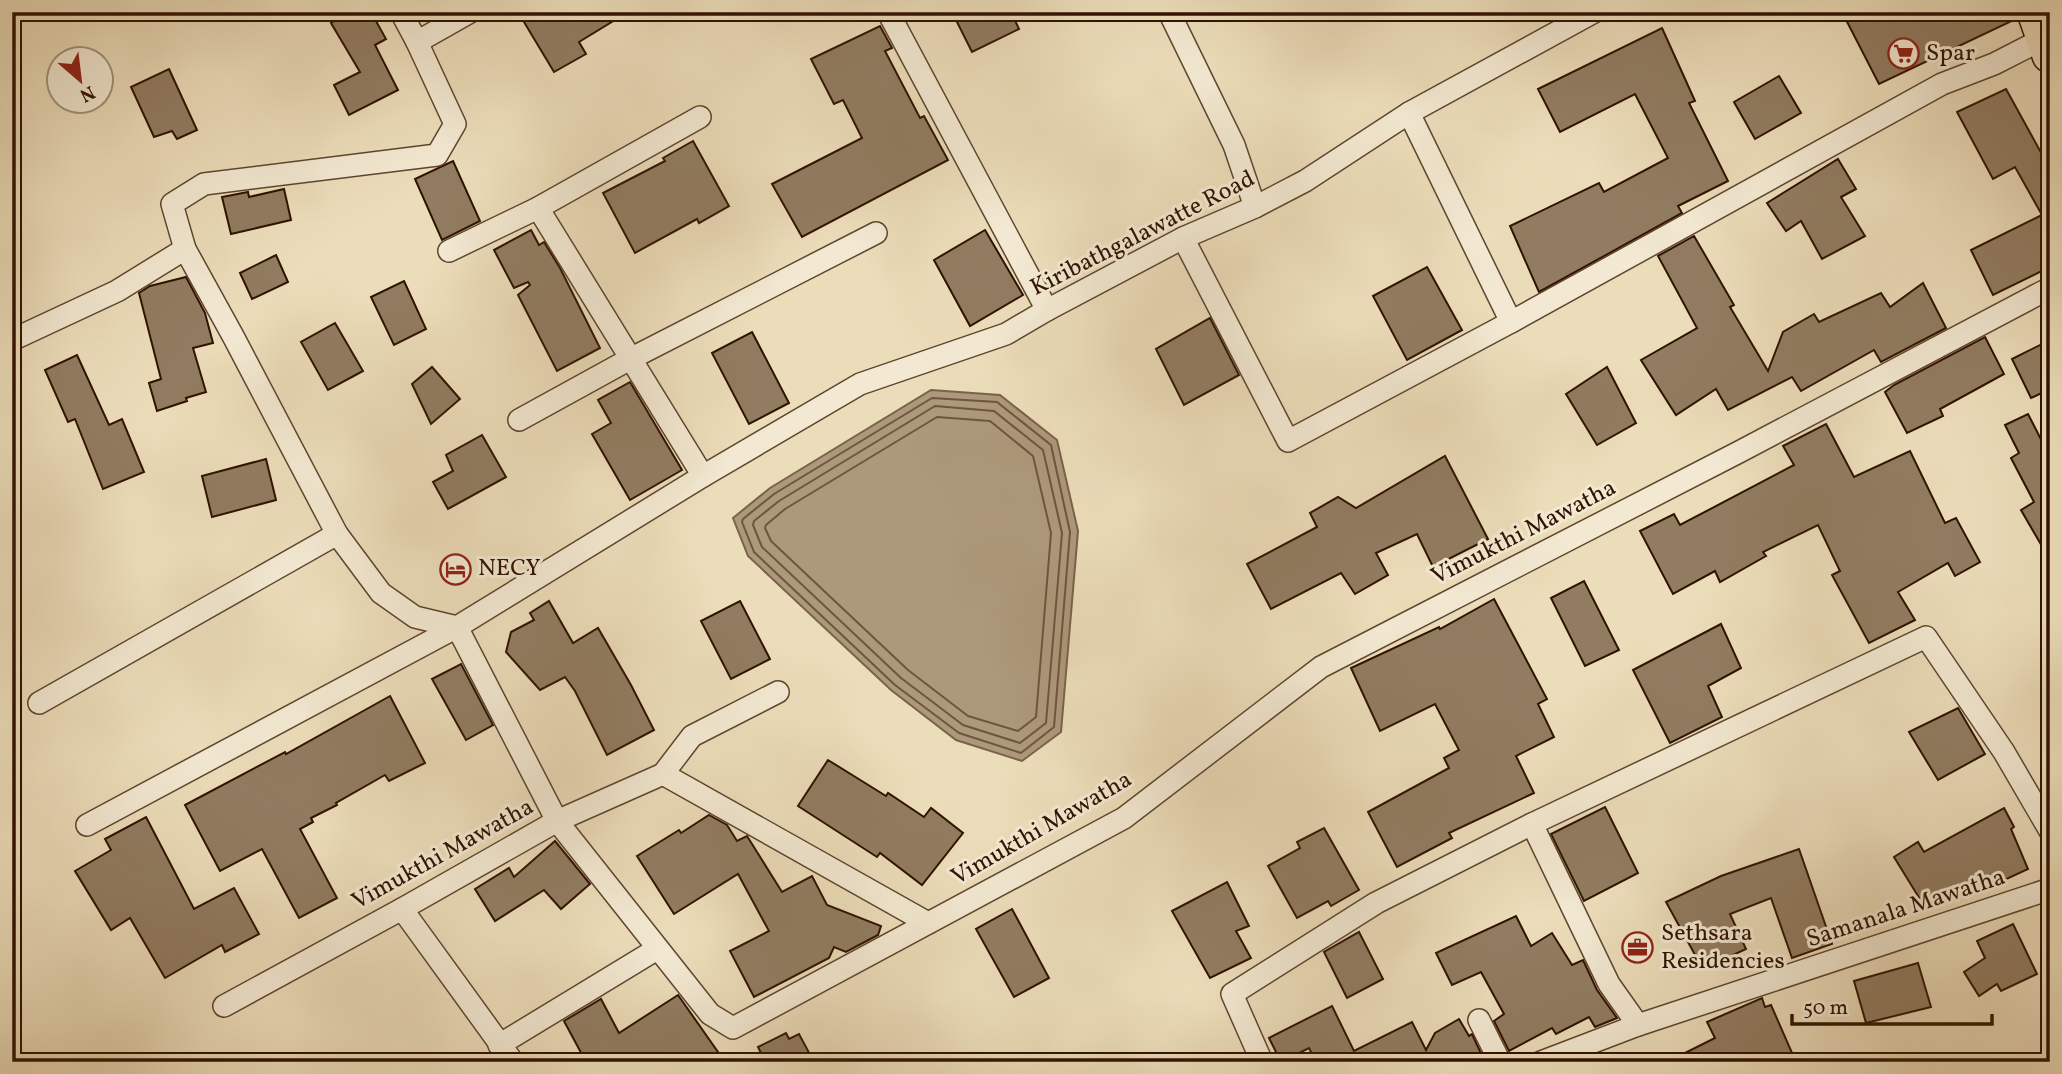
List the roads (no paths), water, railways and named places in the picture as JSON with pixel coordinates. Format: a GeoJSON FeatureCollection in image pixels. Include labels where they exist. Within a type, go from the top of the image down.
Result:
{"type":"FeatureCollection","features":[{"type":"Feature","properties":{"kind":"street"},"geometry":{"type":"LineString","coordinates":[[401,12],[455,124],[437,155],[204,184],[172,204],[185,249],[337,534],[381,593],[415,617],[457,627],[556,821],[663,774],[692,736],[778,692]]}},
{"type":"Feature","properties":{"kind":"street"},"geometry":{"type":"LineString","coordinates":[[417,42],[470,12]]}},
{"type":"Feature","properties":{"kind":"street"},"geometry":{"type":"LineString","coordinates":[[888,12],[1047,310]]}},
{"type":"Feature","properties":{"kind":"street"},"geometry":{"type":"LineString","coordinates":[[1169,12],[1234,145],[1255,207]]}},
{"type":"Feature","properties":{"kind":"street","name":"Kiribathgalawatte Road"},"geometry":{"type":"LineString","coordinates":[[87,825],[457,627],[703,476],[860,384],[1006,334],[1183,238],[1255,207],[1305,181],[1409,113],[1594,12]]}},
{"type":"Feature","properties":{"kind":"street"},"geometry":{"type":"LineString","coordinates":[[1183,238],[1288,441],[1511,322],[1942,84],[1994,64],[2041,27]]}},
{"type":"Feature","properties":{"kind":"street"},"geometry":{"type":"LineString","coordinates":[[1409,113],[1511,322]]}},
{"type":"Feature","properties":{"kind":"street"},"geometry":{"type":"LineString","coordinates":[[449,251],[538,208],[700,117]]}},
{"type":"Feature","properties":{"kind":"street"},"geometry":{"type":"LineString","coordinates":[[538,208],[703,476]]}},
{"type":"Feature","properties":{"kind":"street"},"geometry":{"type":"LineString","coordinates":[[519,419],[876,233]]}},
{"type":"Feature","properties":{"kind":"street"},"geometry":{"type":"LineString","coordinates":[[12,340],[117,291],[185,249]]}},
{"type":"Feature","properties":{"kind":"street","name":"Vimukthi Mawatha"},"geometry":{"type":"LineString","coordinates":[[224,1006],[556,821],[710,1014],[733,1028],[1124,818],[1321,667],[2050,288]]}},
{"type":"Feature","properties":{"kind":"street"},"geometry":{"type":"LineString","coordinates":[[39,703],[337,534]]}},
{"type":"Feature","properties":{"kind":"street"},"geometry":{"type":"LineString","coordinates":[[1262,1062],[1231,994],[1376,903],[1532,824],[1926,637],[2004,752],[2050,831]]}},
{"type":"Feature","properties":{"kind":"street"},"geometry":{"type":"LineString","coordinates":[[663,774],[928,923]]}},
{"type":"Feature","properties":{"kind":"street"},"geometry":{"type":"LineString","coordinates":[[1532,824],[1609,984],[1638,1025]]}},
{"type":"Feature","properties":{"kind":"street","name":"Samanala Mawatha"},"geometry":{"type":"LineString","coordinates":[[1541,1062],[1638,1025],[2050,889]]}},
{"type":"Feature","properties":{"kind":"street"},"geometry":{"type":"LineString","coordinates":[[401,909],[513,1062]]}},
{"type":"Feature","properties":{"kind":"street"},"geometry":{"type":"LineString","coordinates":[[499,1045],[657,949]]}},
{"type":"Feature","properties":{"kind":"street"},"geometry":{"type":"LineString","coordinates":[[1479,1020],[1500,1062]]}},
{"type":"Feature","properties":{"kind":"water"},"geometry":{"type":"Polygon","coordinates":[[[931,390],[1000,395],[1057,440],[1078,531],[1061,732],[1022,761],[956,740],[891,690],[748,556],[733,518],[770,488],[931,390]]]}},
{"type":"Feature","properties":{"kind":"place","name":"Spar"},"geometry":{"type":"Point","coordinates":[1903,54]}},
{"type":"Feature","properties":{"kind":"place","name":"NECY"},"geometry":{"type":"Point","coordinates":[455,569]}},
{"type":"Feature","properties":{"kind":"place","name":"Sethsara Residencies"},"geometry":{"type":"Point","coordinates":[1638,948]}}]}
